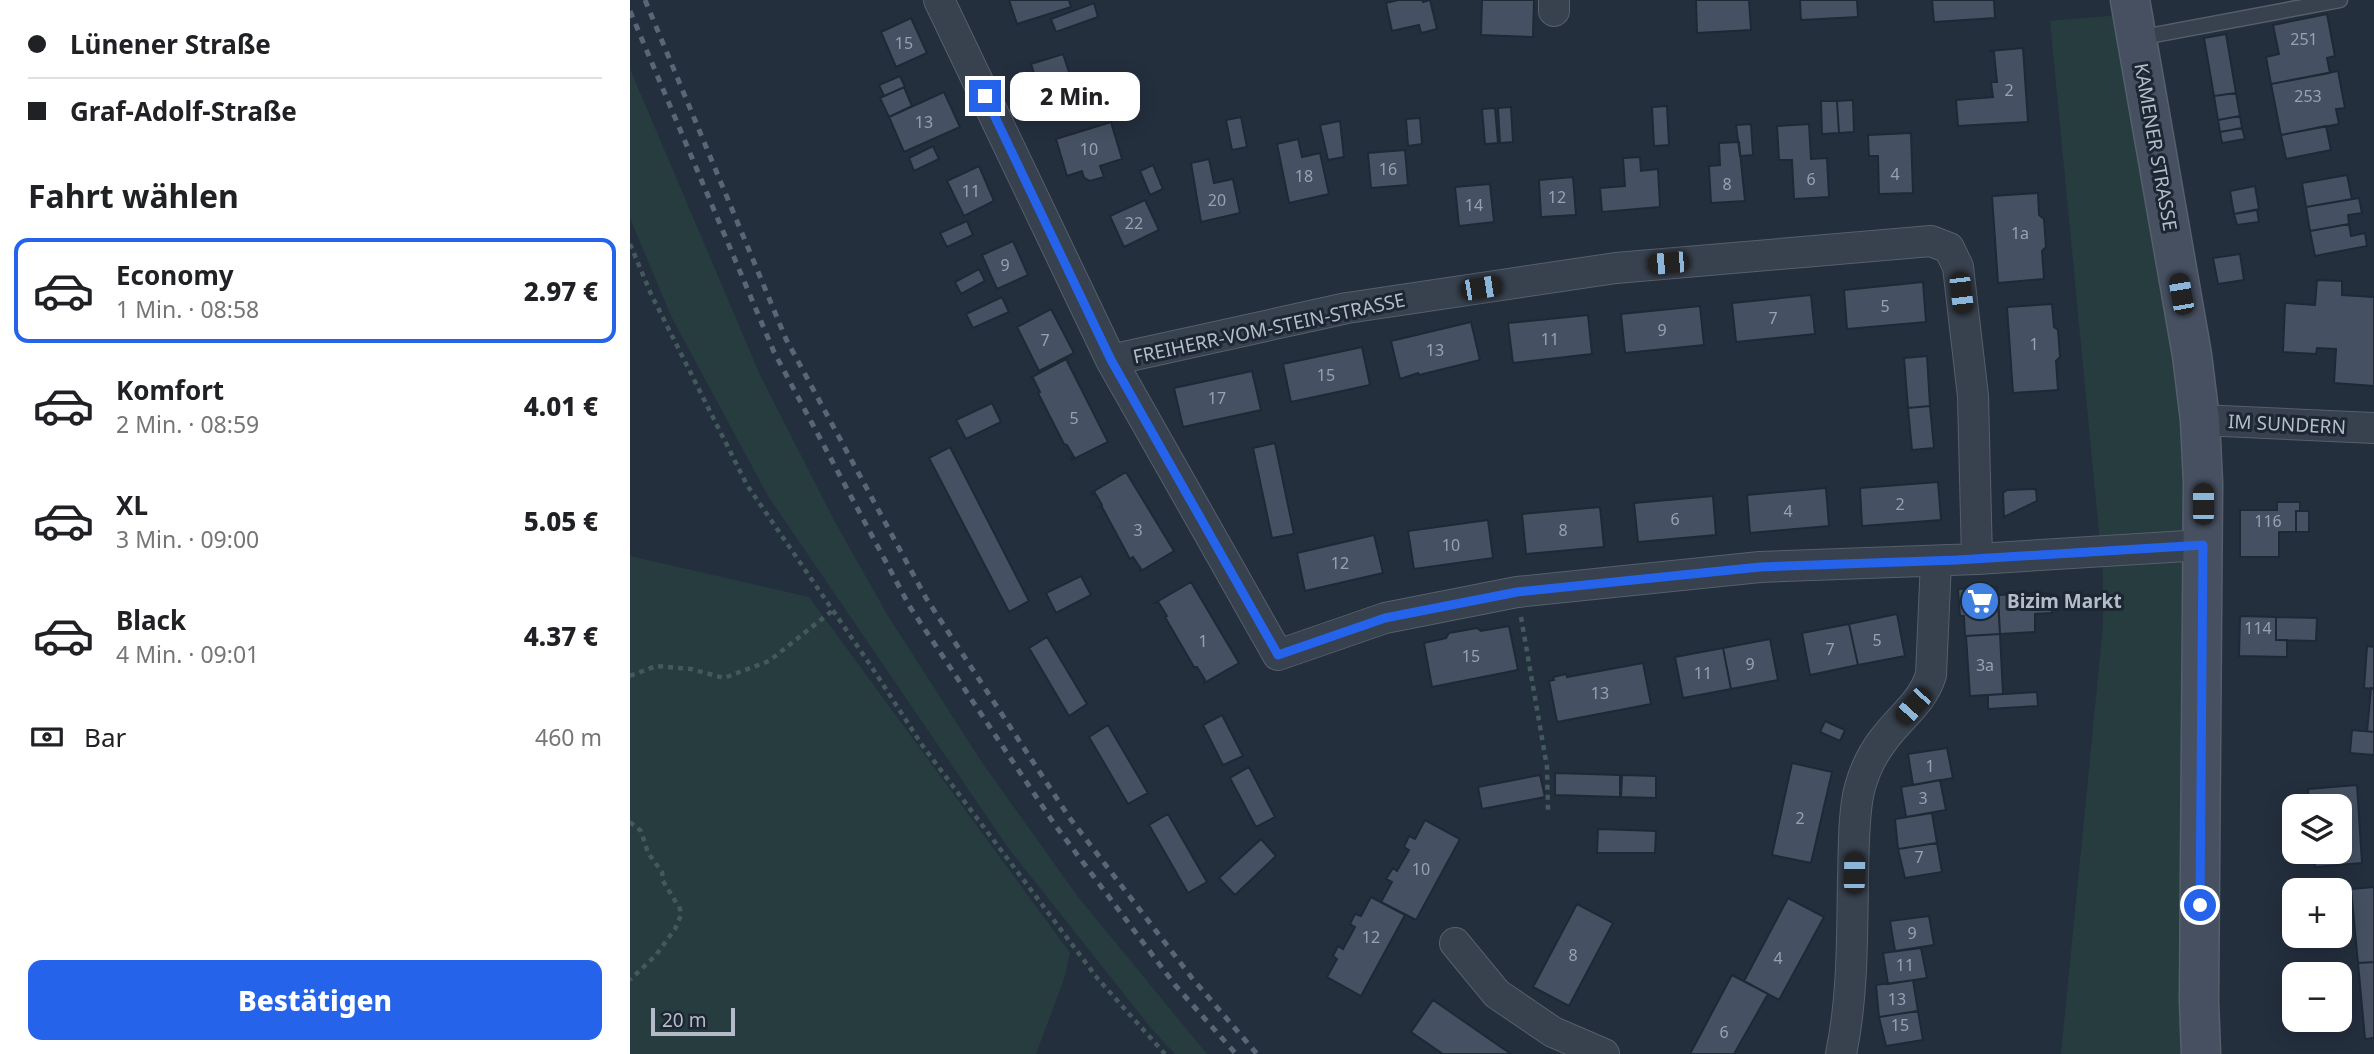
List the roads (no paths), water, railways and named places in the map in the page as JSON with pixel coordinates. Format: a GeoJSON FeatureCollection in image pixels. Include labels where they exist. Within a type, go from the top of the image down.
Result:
{"type":"FeatureCollection","features":[{"type":"Feature","properties":{"kind":"main road","name":"KAMENER STRASSE"},"geometry":{"type":"LineString","coordinates":[[2130,0],[2200,420],[2203,483],[2199,1001],[2201,1054]]}},
{"type":"Feature","properties":{"kind":"street"},"geometry":{"type":"LineString","coordinates":[[939,0],[1111,360],[1278,655],[1385,618],[1517,592],[1760,567],[1937,561],[2203,545]]}},
{"type":"Feature","properties":{"kind":"street","name":"FREIHERR-VOM-STEIN-STRASSE"},"geometry":{"type":"LineString","coordinates":[[1111,360],[1347,308],[1602,270],[1931,241],[1949,248],[1958,267],[1973,396],[1977,559]]}},
{"type":"Feature","properties":{"kind":"street","name":"IM SUNDERN"},"geometry":{"type":"LineString","coordinates":[[2200,420],[2374,428]]}},
{"type":"Feature","properties":{"kind":"street"},"geometry":{"type":"LineString","coordinates":[[1841,1054],[1851,958],[1854,849],[1859,790],[1868,762],[1884,739],[1926,691],[1931,675],[1937,561]]}},
{"type":"Feature","properties":{"kind":"street"},"geometry":{"type":"LineString","coordinates":[[1455,943],[1497,994],[1553,1032],[1604,1054]]}},
{"type":"Feature","properties":{"kind":"lane"},"geometry":{"type":"LineString","coordinates":[[2137,38],[2340,0]]}},
{"type":"Feature","properties":{"kind":"railway"},"geometry":{"type":"LineString","coordinates":[[645,0],[786,339],[926,598],[1069,817],[1192,978],[1257,1054]]}},
{"type":"Feature","properties":{"kind":"railway"},"geometry":{"type":"LineString","coordinates":[[630,11],[774,352],[910,607],[1055,825],[1175,985],[1236,1054]]}},
{"type":"Feature","properties":{"kind":"place","name":"Bizim Markt"},"geometry":{"type":"Point","coordinates":[1980,601]}}]}
